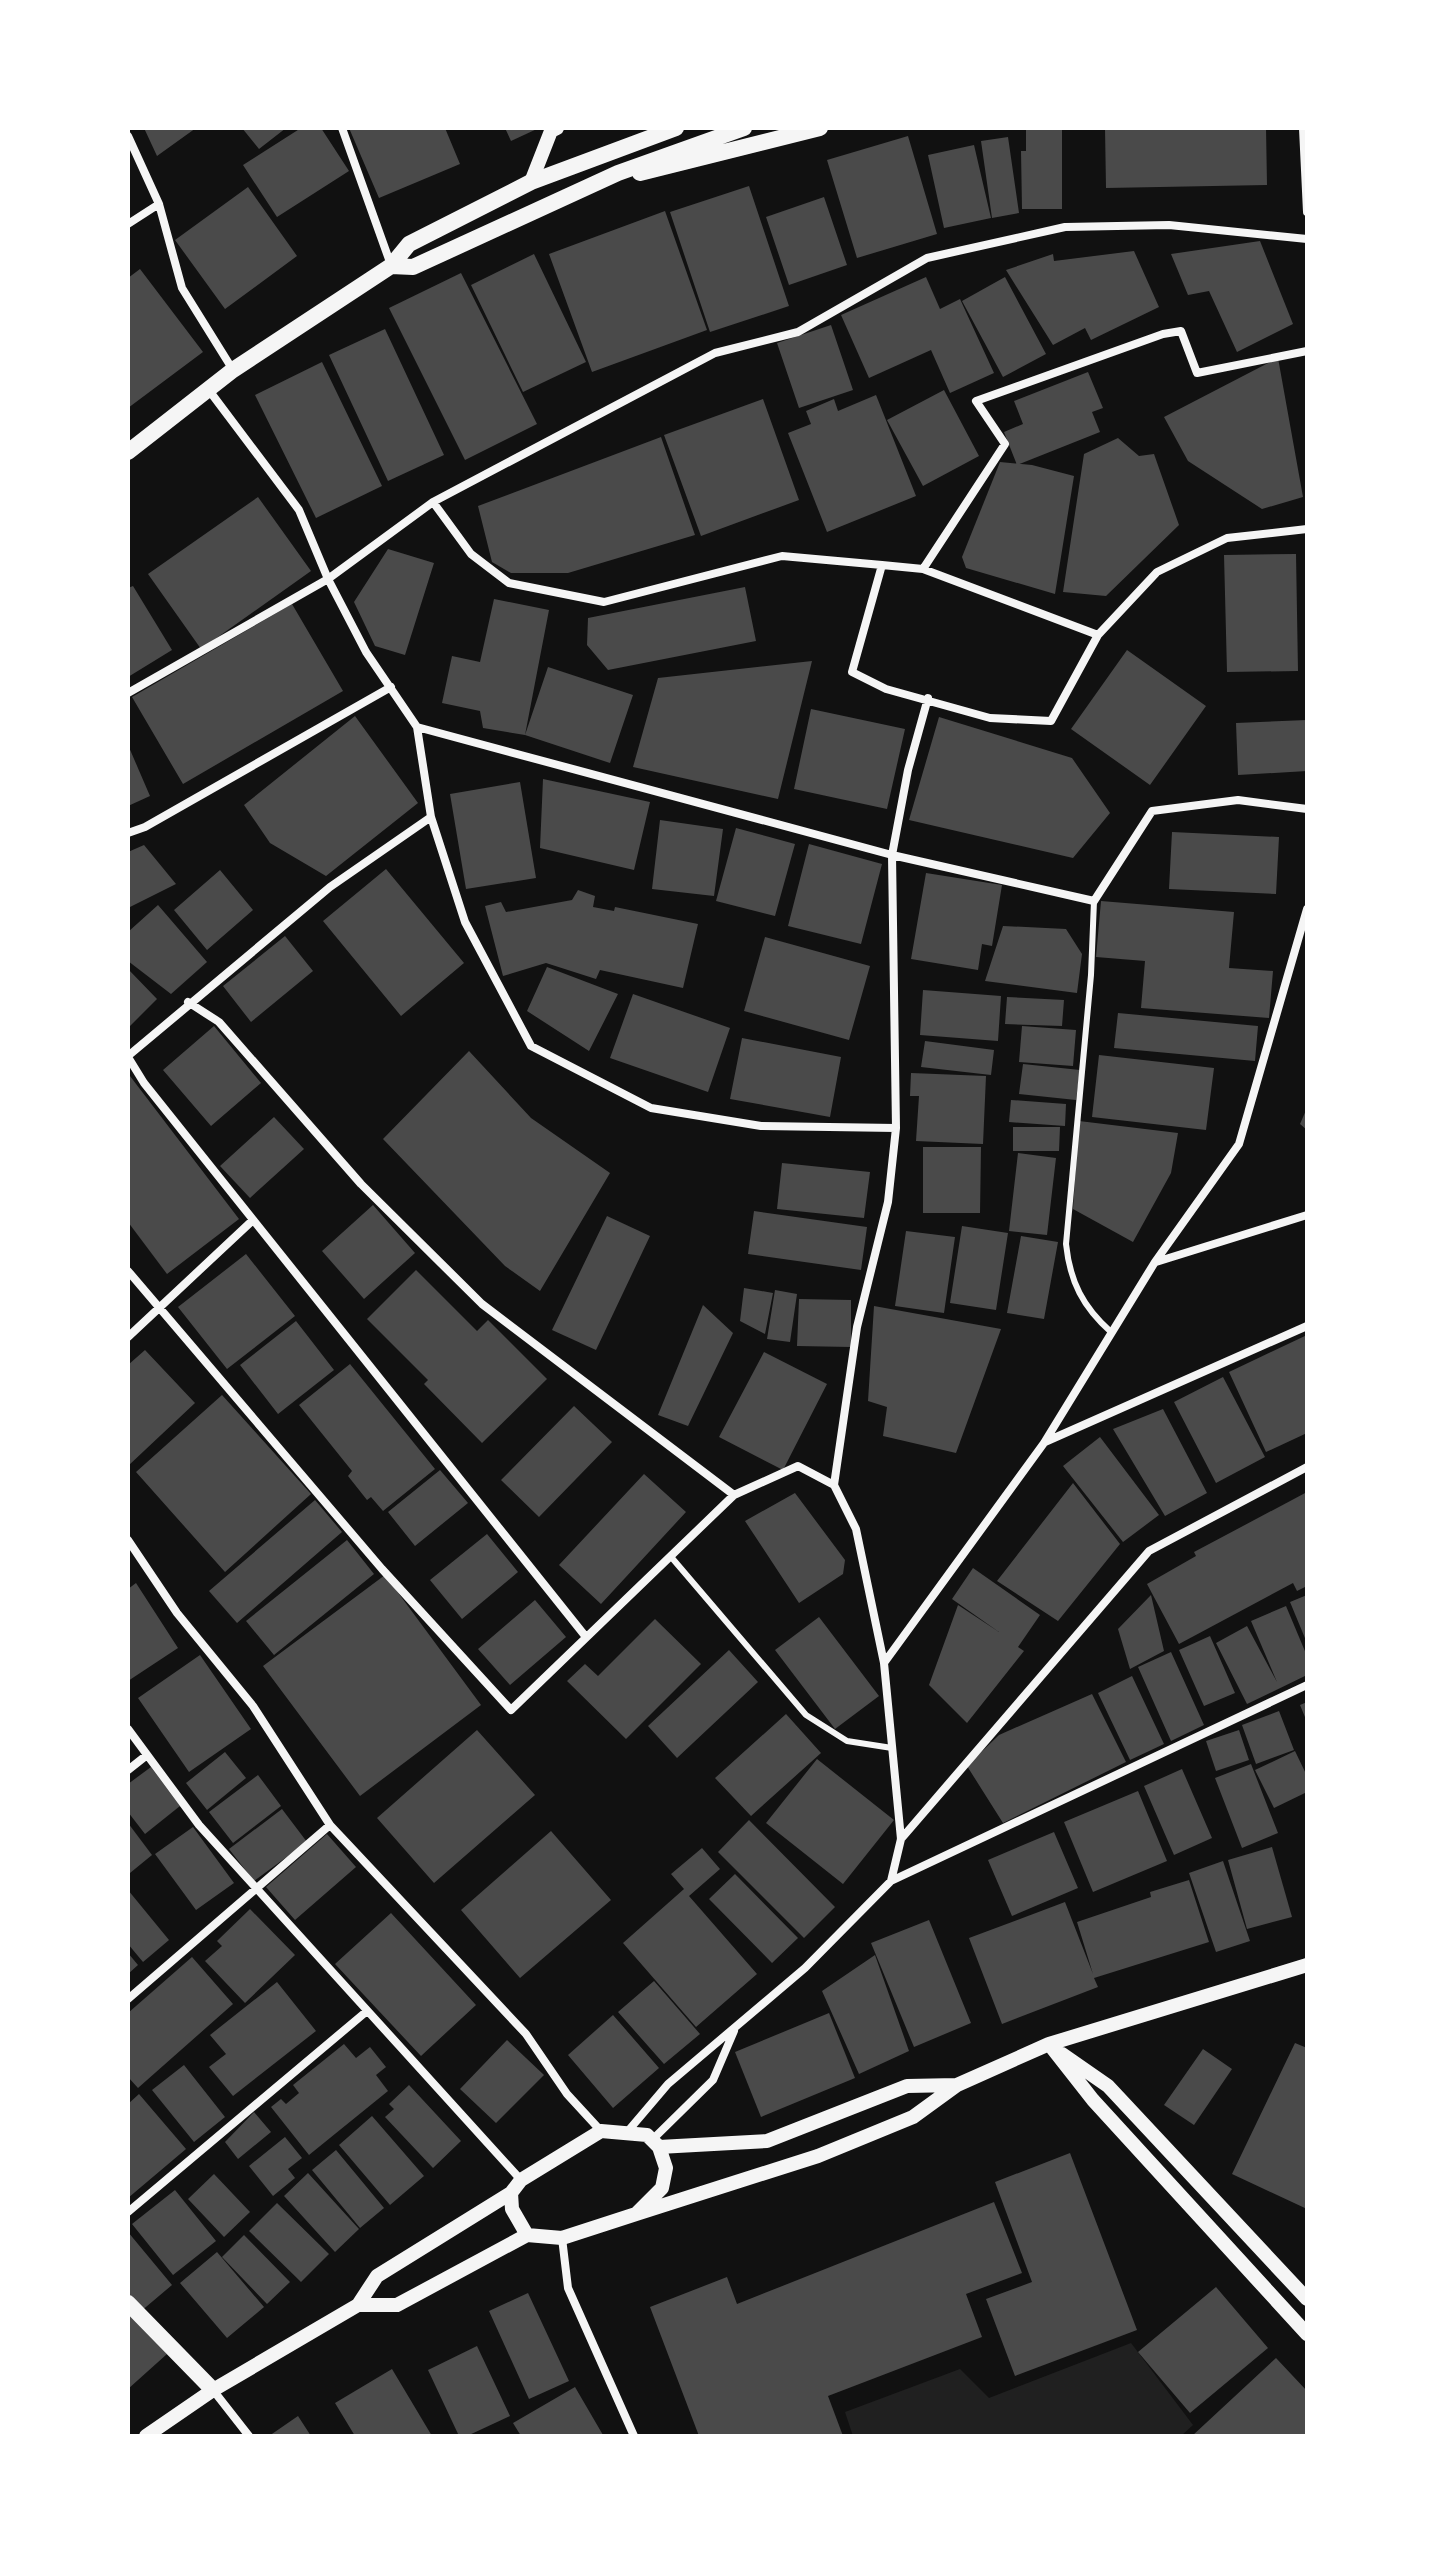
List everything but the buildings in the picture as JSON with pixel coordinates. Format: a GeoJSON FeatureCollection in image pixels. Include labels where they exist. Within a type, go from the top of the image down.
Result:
{"type":"FeatureCollection","features":[{"type":"Feature","properties":{"kind":"main road"},"geometry":{"type":"LineString","coordinates":[[128,452],[233,370],[391,266],[409,244],[531,182],[676,128]]}},
{"type":"Feature","properties":{"kind":"main road"},"geometry":{"type":"LineString","coordinates":[[391,266],[413,267],[618,173],[744,128]]}},
{"type":"Feature","properties":{"kind":"main road"},"geometry":{"type":"LineString","coordinates":[[618,173],[649,173],[820,128]]}},
{"type":"Feature","properties":{"kind":"main road"},"geometry":{"type":"LineString","coordinates":[[128,2303],[213,2390]]}},
{"type":"Feature","properties":{"kind":"street"},"geometry":{"type":"LineString","coordinates":[[342,128],[391,266]]}},
{"type":"Feature","properties":{"kind":"street"},"geometry":{"type":"LineString","coordinates":[[531,182],[551,131],[557,128]]}},
{"type":"Feature","properties":{"kind":"street"},"geometry":{"type":"LineString","coordinates":[[1303,128],[1307,212]]}},
{"type":"Feature","properties":{"kind":"street"},"geometry":{"type":"LineString","coordinates":[[128,136],[159,204],[182,288],[233,370]]}},
{"type":"Feature","properties":{"kind":"street"},"geometry":{"type":"LineString","coordinates":[[128,224],[159,204]]}},
{"type":"Feature","properties":{"kind":"street"},"geometry":{"type":"LineString","coordinates":[[128,693],[328,579],[433,502],[715,353],[798,332],[927,258],[1065,227],[1169,225],[1307,239]]}},
{"type":"Feature","properties":{"kind":"street"},"geometry":{"type":"LineString","coordinates":[[923,569],[1005,444],[976,401],[1163,334],[1181,331],[1197,373],[1307,351]]}},
{"type":"Feature","properties":{"kind":"street"},"geometry":{"type":"LineString","coordinates":[[208,389],[299,510],[328,579],[366,652],[417,727],[431,817],[465,922],[531,1046],[651,1108],[761,1126],[896,1128]]}},
{"type":"Feature","properties":{"kind":"street"},"geometry":{"type":"LineString","coordinates":[[433,502],[471,554],[509,583],[604,602],[782,556],[923,569],[1098,635]]}},
{"type":"Feature","properties":{"kind":"street"},"geometry":{"type":"LineString","coordinates":[[882,565],[852,672],[886,689],[928,698],[990,718],[1051,721],[1098,635],[1157,572],[1227,538],[1307,529]]}},
{"type":"Feature","properties":{"kind":"street"},"geometry":{"type":"LineString","coordinates":[[128,833],[145,827],[391,687]]}},
{"type":"Feature","properties":{"kind":"street"},"geometry":{"type":"LineString","coordinates":[[891,1881],[901,1839],[884,1663],[856,1529],[834,1485],[857,1327],[888,1202],[896,1128],[892,855],[908,770],[928,698]]}},
{"type":"Feature","properties":{"kind":"street"},"geometry":{"type":"LineString","coordinates":[[417,727],[892,855],[1094,901],[1152,811],[1238,800],[1307,809]]}},
{"type":"Feature","properties":{"kind":"street"},"geometry":{"type":"LineString","coordinates":[[431,817],[330,887],[188,1002],[128,1056],[144,1083],[586,1637]]}},
{"type":"Feature","properties":{"kind":"street"},"geometry":{"type":"LineString","coordinates":[[884,1663],[1044,1443],[1155,1262],[1239,1144],[1307,909]]}},
{"type":"Feature","properties":{"kind":"street"},"geometry":{"type":"LineString","coordinates":[[188,1002],[219,1022],[361,1184],[482,1304],[734,1495]]}},
{"type":"Feature","properties":{"kind":"street"},"geometry":{"type":"LineString","coordinates":[[1155,1262],[1307,1215]]}},
{"type":"Feature","properties":{"kind":"street"},"geometry":{"type":"LineString","coordinates":[[128,1337],[253,1220]]}},
{"type":"Feature","properties":{"kind":"street"},"geometry":{"type":"LineString","coordinates":[[128,1271],[382,1569],[511,1710],[734,1495],[798,1466],[834,1485]]}},
{"type":"Feature","properties":{"kind":"street"},"geometry":{"type":"LineString","coordinates":[[1044,1443],[1307,1326]]}},
{"type":"Feature","properties":{"kind":"street"},"geometry":{"type":"LineString","coordinates":[[901,1839],[1149,1551],[1307,1467]]}},
{"type":"Feature","properties":{"kind":"street"},"geometry":{"type":"LineString","coordinates":[[128,1540],[177,1613],[253,1706],[330,1825],[526,2034],[567,2094],[601,2131]]}},
{"type":"Feature","properties":{"kind":"street"},"geometry":{"type":"LineString","coordinates":[[628,2131],[668,2084],[805,1968],[891,1881],[1307,1685]]}},
{"type":"Feature","properties":{"kind":"street"},"geometry":{"type":"LineString","coordinates":[[128,1729],[199,1825],[521,2180]]}},
{"type":"Feature","properties":{"kind":"street"},"geometry":{"type":"LineString","coordinates":[[128,1770],[147,1755]]}},
{"type":"Feature","properties":{"kind":"street"},"geometry":{"type":"LineString","coordinates":[[128,1999],[330,1825]]}},
{"type":"Feature","properties":{"kind":"street"},"geometry":{"type":"LineString","coordinates":[[358,2305],[397,2305],[527,2235],[562,2238],[715,2192],[900,2123],[957,2085],[1049,2044],[1307,1965]]}},
{"type":"Feature","properties":{"kind":"street"},"geometry":{"type":"LineString","coordinates":[[128,2212],[367,2011]]}},
{"type":"Feature","properties":{"kind":"street"},"geometry":{"type":"LineString","coordinates":[[656,2143],[713,2080],[736,2027]]}},
{"type":"Feature","properties":{"kind":"street"},"geometry":{"type":"LineString","coordinates":[[1049,2044],[1108,2086],[1307,2299]]}},
{"type":"Feature","properties":{"kind":"street"},"geometry":{"type":"LineString","coordinates":[[1049,2044],[1093,2100],[1307,2334]]}},
{"type":"Feature","properties":{"kind":"street"},"geometry":{"type":"LineString","coordinates":[[146,2436],[213,2390],[358,2305],[377,2276],[511,2193],[521,2180],[601,2131],[628,2131],[656,2143],[767,2141],[907,2086],[957,2085]]}},
{"type":"Feature","properties":{"kind":"street"},"geometry":{"type":"LineString","coordinates":[[636,2214],[662,2188],[666,2168],[656,2143]]}},
{"type":"Feature","properties":{"kind":"street"},"geometry":{"type":"LineString","coordinates":[[511,2193],[512,2209],[527,2235]]}},
{"type":"Feature","properties":{"kind":"street"},"geometry":{"type":"LineString","coordinates":[[562,2238],[568,2288],[634,2436]]}},
{"type":"Feature","properties":{"kind":"street"},"geometry":{"type":"LineString","coordinates":[[213,2390],[249,2436]]}},
{"type":"Feature","properties":{"kind":"lane"},"geometry":{"type":"LineString","coordinates":[[1094,901],[1091,975],[1066,1244],[1072,1279],[1081,1300],[1111,1332]]}},
{"type":"Feature","properties":{"kind":"lane"},"geometry":{"type":"LineString","coordinates":[[672,1558],[806,1715],[847,1741],[892,1748]]}},
{"type":"Feature","properties":{"kind":"shaded area"},"geometry":{"type":"Polygon","coordinates":[[[1131,2343],[1193,2425],[1181,2436],[853,2436],[845,2412],[960,2369],[989,2398],[1131,2343]]]}}]}
